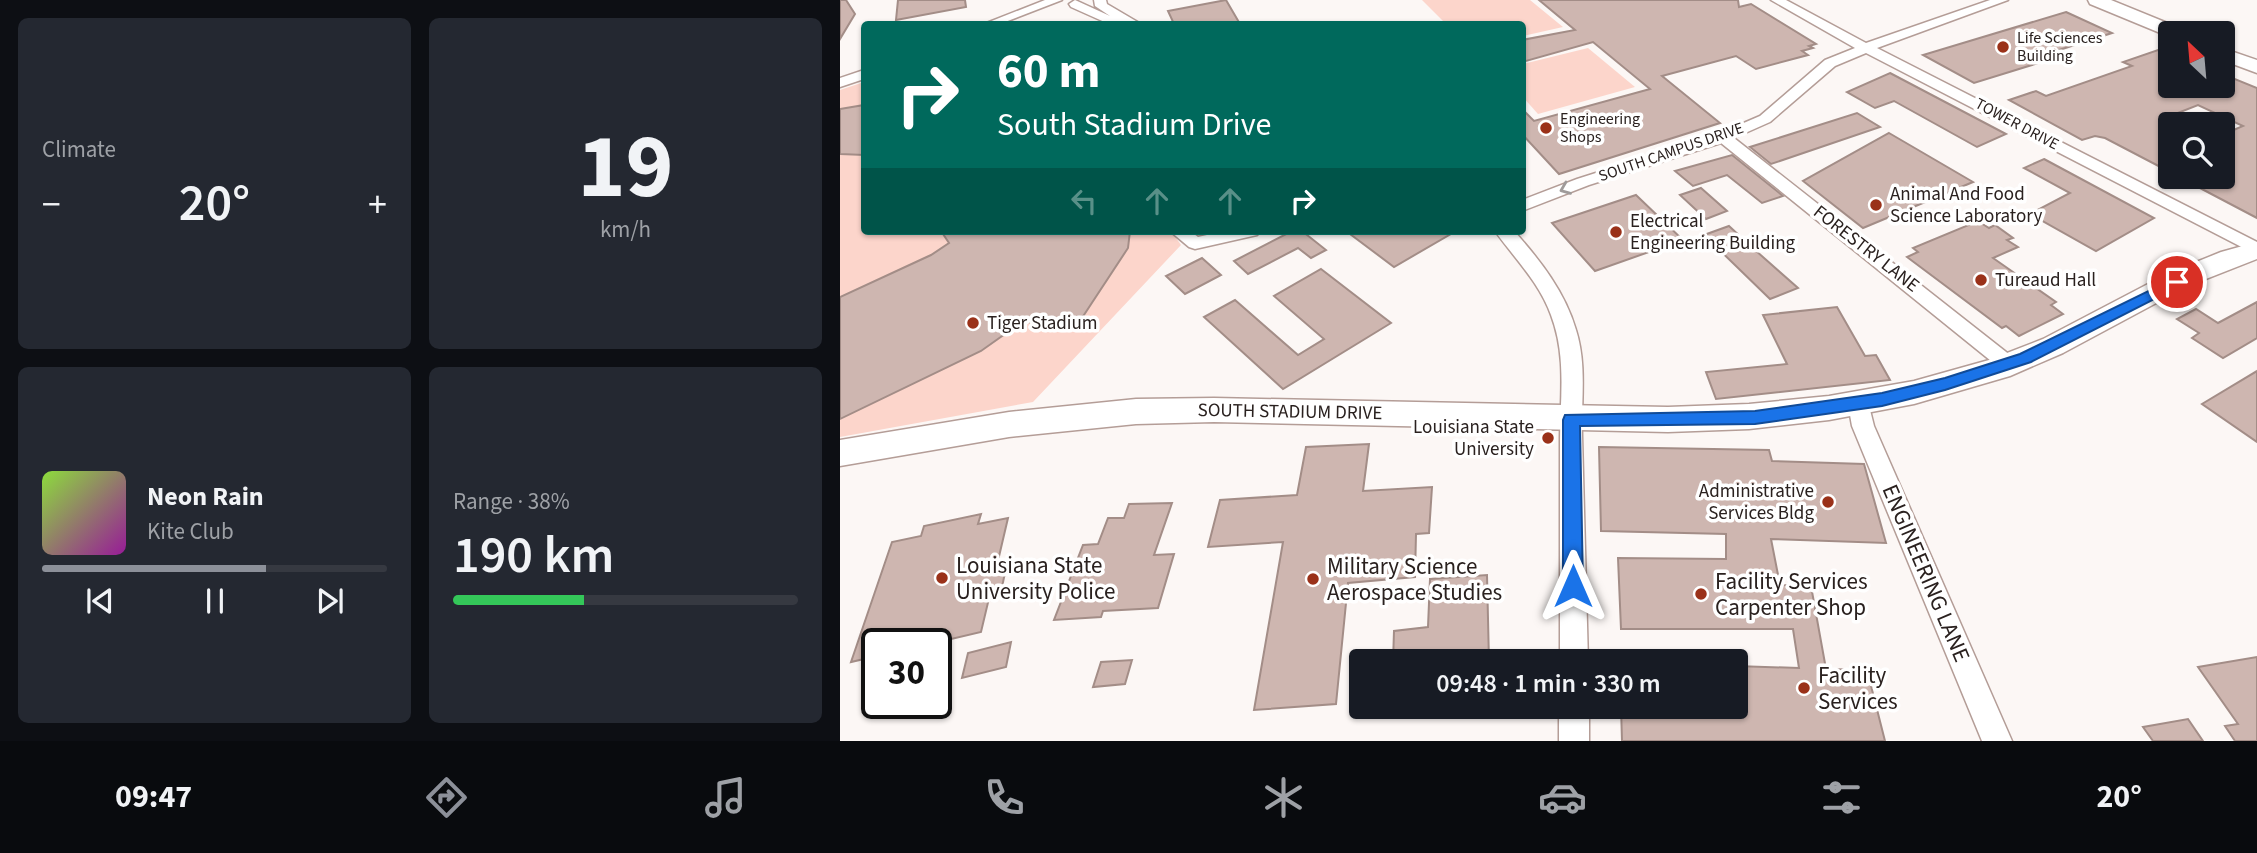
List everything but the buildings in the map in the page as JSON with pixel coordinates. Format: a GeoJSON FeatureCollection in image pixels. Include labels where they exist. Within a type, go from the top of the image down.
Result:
{"type":"FeatureCollection","features":[{"type":"Feature","properties":{"kind":"street"},"geometry":{"type":"LineString","coordinates":[[998,21],[1066,2],[1097,0],[1101,6],[1129,21]]}},
{"type":"Feature","properties":{"kind":"street","name":"TOWER DRIVE"},"geometry":{"type":"LineString","coordinates":[[1777,0],[2257,249]]}},
{"type":"Feature","properties":{"kind":"street","name":"SOUTH CAMPUS DRIVE"},"geometry":{"type":"LineString","coordinates":[[1526,204],[1583,182],[1723,137],[1766,119],[1799,87],[1830,63],[1865,47],[2002,0]]}},
{"type":"Feature","properties":{"kind":"street"},"geometry":{"type":"LineString","coordinates":[[2096,0],[2158,26]]}},
{"type":"Feature","properties":{"kind":"street"},"geometry":{"type":"LineString","coordinates":[[1066,2],[1111,21]]}},
{"type":"Feature","properties":{"kind":"street"},"geometry":{"type":"LineString","coordinates":[[2235,58],[2257,67]]}},
{"type":"Feature","properties":{"kind":"street"},"geometry":{"type":"LineString","coordinates":[[840,83],[861,75]]}},
{"type":"Feature","properties":{"kind":"street","name":"FORESTRY LANE"},"geometry":{"type":"LineString","coordinates":[[1723,137],[2008,364]]}},
{"type":"Feature","properties":{"kind":"street"},"geometry":{"type":"LineString","coordinates":[[1184,235],[1195,243],[1232,235]]}},
{"type":"Feature","properties":{"kind":"street"},"geometry":{"type":"LineString","coordinates":[[1508,235],[1532,262],[1556,302],[1570,346],[1574,386],[1571,420],[1574,649]]}},
{"type":"Feature","properties":{"kind":"street","name":"SOUTH STADIUM DRIVE"},"geometry":{"type":"LineString","coordinates":[[840,453],[1042,418],[1135,412],[1428,413],[1571,420],[1755,417],[1859,404],[1945,384],[2008,364],[2054,345],[2235,255],[2257,249]]}},
{"type":"Feature","properties":{"kind":"street","name":"ENGINEERING LANE"},"geometry":{"type":"LineString","coordinates":[[1859,404],[1863,426],[1997,741]]}},
{"type":"Feature","properties":{"kind":"street"},"geometry":{"type":"LineString","coordinates":[[1574,719],[1574,741]]}},
{"type":"Feature","properties":{"kind":"shaded area"},"geometry":{"type":"Polygon","coordinates":[[[1422,0],[1530,0],[1563,27],[1526,35],[1526,21],[1443,21],[1422,0]]]}},
{"type":"Feature","properties":{"kind":"shaded area"},"geometry":{"type":"Polygon","coordinates":[[[1588,48],[1635,87],[1538,114],[1526,100],[1526,63],[1588,48]]]}},
{"type":"Feature","properties":{"kind":"shaded area","name":"Tiger Stadium"},"geometry":{"type":"Polygon","coordinates":[[[861,83],[861,235],[1174,235],[1181,245],[1033,402],[840,437],[840,90],[861,83]]]}},
{"type":"Feature","properties":{"kind":"place","name":"Life Sciences Building"},"geometry":{"type":"Point","coordinates":[2003,47]}},
{"type":"Feature","properties":{"kind":"place","name":"Engineering Shops"},"geometry":{"type":"Point","coordinates":[1546,128]}},
{"type":"Feature","properties":{"kind":"place","name":"Animal And Food Science Laboratory"},"geometry":{"type":"Point","coordinates":[1876,205]}},
{"type":"Feature","properties":{"kind":"place","name":"Electrical Engineering Building"},"geometry":{"type":"Point","coordinates":[1616,232]}},
{"type":"Feature","properties":{"kind":"place","name":"Tureaud Hall"},"geometry":{"type":"Point","coordinates":[1981,280]}},
{"type":"Feature","properties":{"kind":"place","name":"Tiger Stadium"},"geometry":{"type":"Point","coordinates":[973,323]}},
{"type":"Feature","properties":{"kind":"place","name":"Louisiana State University"},"geometry":{"type":"Point","coordinates":[1548,438]}},
{"type":"Feature","properties":{"kind":"place","name":"Administrative Services Bldg"},"geometry":{"type":"Point","coordinates":[1828,502]}},
{"type":"Feature","properties":{"kind":"place","name":"Louisiana State University Police"},"geometry":{"type":"Point","coordinates":[942,578]}},
{"type":"Feature","properties":{"kind":"place","name":"Military Science Aerospace Studies"},"geometry":{"type":"Point","coordinates":[1313,579]}},
{"type":"Feature","properties":{"kind":"place","name":"Facility Services Carpenter Shop"},"geometry":{"type":"Point","coordinates":[1701,594]}},
{"type":"Feature","properties":{"kind":"place","name":"Facility Services"},"geometry":{"type":"Point","coordinates":[1804,688]}},
{"type":"Feature","properties":{"kind":"route"},"geometry":{"type":"LineString","coordinates":[[1573,586],[1571,420],[1711,420],[1824,409],[1882,399],[1945,384],[2026,358],[2177,282]]}}]}
